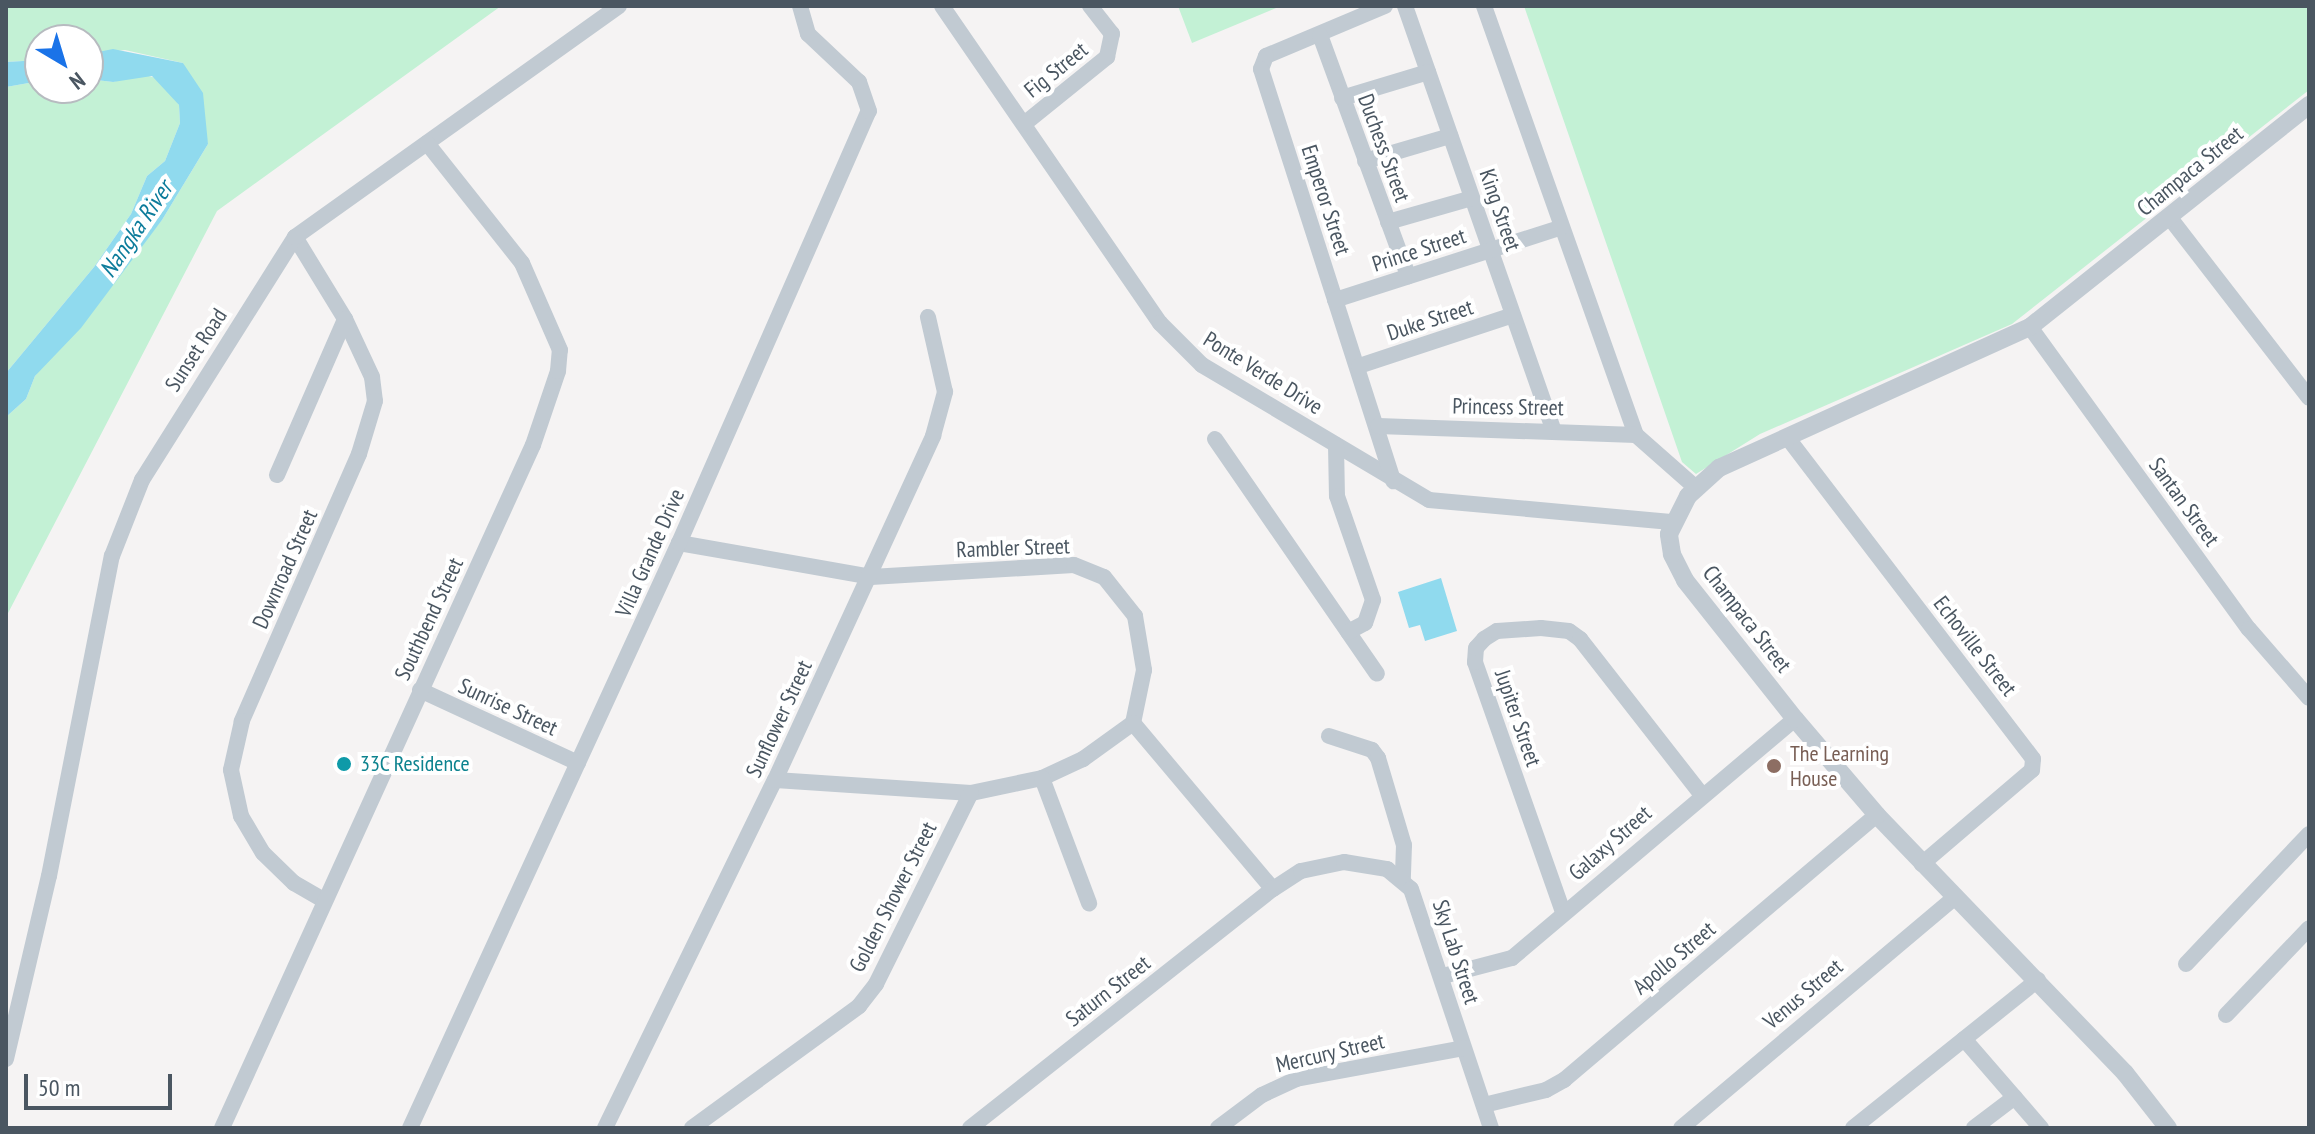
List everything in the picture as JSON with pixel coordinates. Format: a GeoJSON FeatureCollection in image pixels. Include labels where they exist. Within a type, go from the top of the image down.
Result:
{"type":"FeatureCollection","features":[{"type":"Feature","properties":{"kind":"street","name":"Sunset Road"},"geometry":{"type":"LineString","coordinates":[[6,1059],[49,876],[123,520],[183,410],[295,237],[619,6]]}},
{"type":"Feature","properties":{"kind":"street","name":"Villa Grande Drive"},"geometry":{"type":"LineString","coordinates":[[410,1128],[679,543],[869,111],[859,82],[808,34],[800,6]]}},
{"type":"Feature","properties":{"kind":"street","name":"Ponte Verde Drive"},"geometry":{"type":"LineString","coordinates":[[942,6],[1180,345],[1219,376],[1393,481],[1450,505],[1671,522]]}},
{"type":"Feature","properties":{"kind":"street","name":"Fig Street"},"geometry":{"type":"LineString","coordinates":[[1024,124],[1107,57],[1112,34],[1090,6]]}},
{"type":"Feature","properties":{"kind":"street","name":"Emperor Street"},"geometry":{"type":"LineString","coordinates":[[1385,6],[1266,56],[1261,69],[1359,366],[1393,481]]}},
{"type":"Feature","properties":{"kind":"street","name":"King Street"},"geometry":{"type":"LineString","coordinates":[[1405,6],[1553,429]]}},
{"type":"Feature","properties":{"kind":"street"},"geometry":{"type":"LineString","coordinates":[[1484,6],[1636,435],[1695,487]]}},
{"type":"Feature","properties":{"kind":"street","name":"Duchess Street"},"geometry":{"type":"LineString","coordinates":[[1320,35],[1408,276]]}},
{"type":"Feature","properties":{"kind":"street"},"geometry":{"type":"LineString","coordinates":[[1342,98],[1428,72]]}},
{"type":"Feature","properties":{"kind":"street","name":"Champaca Street"},"geometry":{"type":"LineString","coordinates":[[2168,1128],[2125,1073],[1922,864],[1795,719],[1685,580],[1672,554],[1671,522],[1695,487],[1719,468],[2030,327],[2309,106]]}},
{"type":"Feature","properties":{"kind":"street"},"geometry":{"type":"LineString","coordinates":[[1365,161],[1450,136]]}},
{"type":"Feature","properties":{"kind":"street","name":"Southbend Street"},"geometry":{"type":"LineString","coordinates":[[222,1128],[323,900],[533,445],[558,371],[560,350],[522,263],[427,143]]}},
{"type":"Feature","properties":{"kind":"street"},"geometry":{"type":"LineString","coordinates":[[1388,222],[1472,198]]}},
{"type":"Feature","properties":{"kind":"street"},"geometry":{"type":"LineString","coordinates":[[2170,218],[2309,398]]}},
{"type":"Feature","properties":{"kind":"street","name":"Prince Street"},"geometry":{"type":"LineString","coordinates":[[1335,300],[1562,227]]}},
{"type":"Feature","properties":{"kind":"street","name":"Downroad Street"},"geometry":{"type":"LineString","coordinates":[[295,237],[345,319],[372,377],[375,401],[368,428],[242,721],[231,770],[241,816],[263,853],[294,883],[323,900]]}},
{"type":"Feature","properties":{"kind":"street","name":"Duke Street"},"geometry":{"type":"LineString","coordinates":[[1359,366],[1513,315]]}},
{"type":"Feature","properties":{"kind":"street","name":"Sunflower Street"},"geometry":{"type":"LineString","coordinates":[[605,1128],[871,577],[944,401],[928,317]]}},
{"type":"Feature","properties":{"kind":"street"},"geometry":{"type":"LineString","coordinates":[[277,475],[345,319]]}},
{"type":"Feature","properties":{"kind":"street","name":"Santan Street"},"geometry":{"type":"LineString","coordinates":[[2030,327],[2249,629],[2309,698]]}},
{"type":"Feature","properties":{"kind":"street","name":"Princess Street"},"geometry":{"type":"LineString","coordinates":[[1378,426],[1553,429],[1636,435]]}},
{"type":"Feature","properties":{"kind":"street","name":"Echoville Street"},"geometry":{"type":"LineString","coordinates":[[1787,437],[2033,759],[2032,770],[1922,864]]}},
{"type":"Feature","properties":{"kind":"street"},"geometry":{"type":"LineString","coordinates":[[1215,439],[1377,674]]}},
{"type":"Feature","properties":{"kind":"street"},"geometry":{"type":"LineString","coordinates":[[1336,445],[1337,496],[1373,600],[1365,623],[1348,632]]}},
{"type":"Feature","properties":{"kind":"street","name":"Rambler Street"},"geometry":{"type":"LineString","coordinates":[[679,543],[871,577],[1074,565],[1104,577],[1135,616],[1144,670],[1133,723]]}},
{"type":"Feature","properties":{"kind":"street","name":"Jupiter Street"},"geometry":{"type":"LineString","coordinates":[[1563,912],[1475,662],[1476,648],[1484,639],[1497,631],[1541,628],[1569,631],[1580,639],[1701,794]]}},
{"type":"Feature","properties":{"kind":"street","name":"Sunrise Street"},"geometry":{"type":"LineString","coordinates":[[420,690],[578,763]]}},
{"type":"Feature","properties":{"kind":"street","name":"Galaxy Street"},"geometry":{"type":"LineString","coordinates":[[1443,976],[1512,958],[1701,794],[1795,719]]}},
{"type":"Feature","properties":{"kind":"street"},"geometry":{"type":"LineString","coordinates":[[775,780],[971,793],[1042,778],[1103,748],[1133,723],[1273,889],[1324,863],[1368,864],[1403,879],[1404,845],[1378,758],[1372,750],[1329,736]]}},
{"type":"Feature","properties":{"kind":"street"},"geometry":{"type":"LineString","coordinates":[[1042,778],[1089,903]]}},
{"type":"Feature","properties":{"kind":"street","name":"Golden Shower Street"},"geometry":{"type":"LineString","coordinates":[[692,1128],[859,1006],[876,984],[971,793]]}},
{"type":"Feature","properties":{"kind":"street","name":"Apollo Street"},"geometry":{"type":"LineString","coordinates":[[1484,1105],[1546,1090],[1564,1080],[1877,815]]}},
{"type":"Feature","properties":{"kind":"street"},"geometry":{"type":"LineString","coordinates":[[2186,964],[2309,834]]}},
{"type":"Feature","properties":{"kind":"street","name":"Sky Lab Street"},"geometry":{"type":"LineString","coordinates":[[1403,879],[1417,901],[1491,1128]]}},
{"type":"Feature","properties":{"kind":"street","name":"Saturn Street"},"geometry":{"type":"LineString","coordinates":[[970,1128],[1273,889]]}},
{"type":"Feature","properties":{"kind":"street","name":"Venus Street"},"geometry":{"type":"LineString","coordinates":[[1681,1128],[1955,897]]}},
{"type":"Feature","properties":{"kind":"street"},"geometry":{"type":"LineString","coordinates":[[2226,1015],[2309,928]]}},
{"type":"Feature","properties":{"kind":"street"},"geometry":{"type":"LineString","coordinates":[[1853,1128],[2038,980]]}},
{"type":"Feature","properties":{"kind":"street"},"geometry":{"type":"LineString","coordinates":[[1964,1039],[2041,1128]]}},
{"type":"Feature","properties":{"kind":"street","name":"Mercury Street"},"geometry":{"type":"LineString","coordinates":[[1218,1128],[1262,1095],[1296,1079],[1463,1048]]}},
{"type":"Feature","properties":{"kind":"street"},"geometry":{"type":"LineString","coordinates":[[1974,1128],[2015,1097]]}},
{"type":"Feature","properties":{"kind":"green space"},"geometry":{"type":"Polygon","coordinates":[[[6,6],[501,6],[217,211],[6,617],[6,417],[26,399],[35,376],[162,220],[208,144],[183,63],[125,50],[104,52],[104,24],[24,24],[24,61],[6,62],[6,6]]]}},
{"type":"Feature","properties":{"kind":"green space"},"geometry":{"type":"Polygon","coordinates":[[[1178,6],[1281,6],[1192,43],[1178,6]]]}},
{"type":"Feature","properties":{"kind":"green space"},"geometry":{"type":"Polygon","coordinates":[[[1524,6],[2309,6],[2309,90],[2012,324],[1760,434],[1696,474],[1682,462],[1524,6]]]}},
{"type":"Feature","properties":{"kind":"green space"},"geometry":{"type":"Polygon","coordinates":[[[141,74],[160,79],[179,105],[180,123],[165,161],[147,176],[131,214],[94,267],[6,373],[6,87],[24,84],[24,104],[104,104],[104,81],[113,82],[141,74]]]}},
{"type":"Feature","properties":{"kind":"water","name":"Nangka River"},"geometry":{"type":"Polygon","coordinates":[[[113,49],[183,63],[203,93],[208,144],[162,220],[81,328],[35,376],[26,399],[6,417],[6,373],[94,267],[131,214],[147,176],[165,161],[180,123],[179,105],[152,76],[104,81],[104,51],[113,49]]]}},
{"type":"Feature","properties":{"kind":"water"},"geometry":{"type":"Polygon","coordinates":[[[24,61],[24,84],[6,87],[6,62],[24,61]]]}},
{"type":"Feature","properties":{"kind":"water"},"geometry":{"type":"Polygon","coordinates":[[[1441,578],[1457,631],[1425,641],[1420,625],[1409,628],[1398,592],[1441,578]]]}},
{"type":"Feature","properties":{"kind":"place","name":"33C Residence"},"geometry":{"type":"Point","coordinates":[344,764]}},
{"type":"Feature","properties":{"kind":"place","name":"The Learning House"},"geometry":{"type":"Point","coordinates":[1774,766]}}]}
